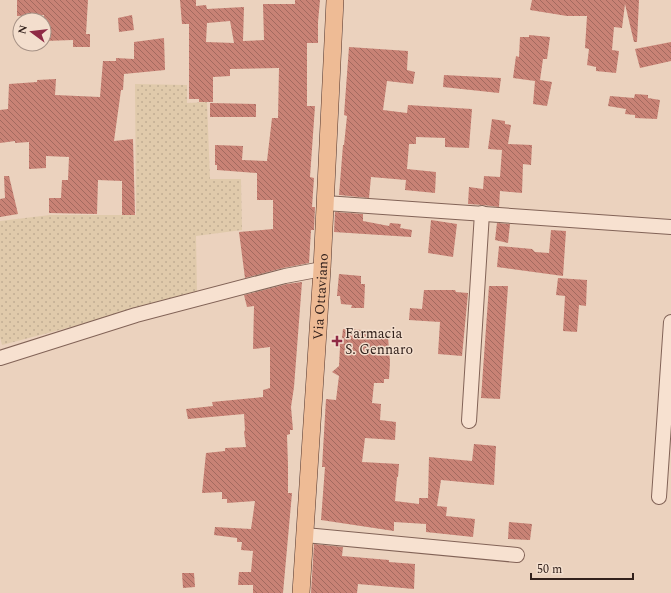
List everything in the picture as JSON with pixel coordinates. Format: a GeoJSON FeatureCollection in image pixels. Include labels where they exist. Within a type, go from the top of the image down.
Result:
{"type":"FeatureCollection","features":[{"type":"Feature","properties":{"kind":"main road","name":"Via Ottaviano"},"geometry":{"type":"LineString","coordinates":[[301,593],[322,269],[335,0]]}},
{"type":"Feature","properties":{"kind":"street"},"geometry":{"type":"LineString","coordinates":[[325,203],[671,227]]}},
{"type":"Feature","properties":{"kind":"street"},"geometry":{"type":"LineString","coordinates":[[469,421],[482,213]]}},
{"type":"Feature","properties":{"kind":"street"},"geometry":{"type":"LineString","coordinates":[[0,358],[136,315],[285,276],[322,269]]}},
{"type":"Feature","properties":{"kind":"street"},"geometry":{"type":"LineString","coordinates":[[659,497],[671,322]]}},
{"type":"Feature","properties":{"kind":"street"},"geometry":{"type":"LineString","coordinates":[[305,535],[518,555]]}},
{"type":"Feature","properties":{"kind":"shaded area"},"geometry":{"type":"Polygon","coordinates":[[[135,84],[187,85],[187,103],[207,102],[210,179],[241,179],[242,230],[196,236],[197,294],[2,345],[0,337],[0,221],[50,215],[136,215],[135,84]]]}},
{"type":"Feature","properties":{"kind":"building"},"geometry":{"type":"Polygon","coordinates":[[[17,0],[88,0],[86,34],[90,34],[90,47],[73,47],[73,40],[52,41],[52,12],[17,12],[17,0]]]}},
{"type":"Feature","properties":{"kind":"building"},"geometry":{"type":"Polygon","coordinates":[[[180,0],[196,0],[196,6],[206,5],[207,9],[244,7],[243,41],[264,40],[263,4],[295,4],[295,0],[320,0],[318,43],[307,43],[307,106],[315,106],[310,177],[314,178],[312,207],[315,207],[314,230],[311,230],[309,263],[245,278],[239,232],[273,229],[273,200],[257,200],[257,173],[217,170],[217,165],[215,165],[215,145],[243,146],[242,160],[267,161],[272,118],[278,118],[279,68],[230,69],[230,76],[213,77],[213,102],[199,102],[199,99],[189,99],[189,24],[182,24],[180,0]],[[230,21],[207,23],[206,42],[234,43],[230,21]]]}},
{"type":"Feature","properties":{"kind":"building"},"geometry":{"type":"Polygon","coordinates":[[[532,0],[639,0],[637,42],[634,42],[625,4],[622,28],[614,27],[612,50],[619,51],[616,73],[596,71],[596,67],[587,65],[589,49],[585,48],[587,16],[567,16],[530,10],[532,0]]]}},
{"type":"Feature","properties":{"kind":"building"},"geometry":{"type":"Polygon","coordinates":[[[132,15],[134,30],[119,32],[118,18],[132,15]]]}},
{"type":"Feature","properties":{"kind":"building"},"geometry":{"type":"Polygon","coordinates":[[[529,35],[550,37],[547,59],[543,59],[540,80],[552,82],[547,106],[533,104],[535,81],[513,78],[516,56],[519,57],[520,37],[529,37],[529,35]]]}},
{"type":"Feature","properties":{"kind":"building"},"geometry":{"type":"Polygon","coordinates":[[[164,38],[165,70],[124,74],[123,90],[121,90],[114,141],[133,139],[135,215],[122,215],[122,181],[98,180],[97,214],[49,213],[49,198],[61,198],[62,180],[68,180],[69,157],[46,156],[46,168],[29,169],[29,142],[15,143],[15,141],[0,143],[0,110],[8,109],[9,84],[56,79],[55,95],[100,97],[103,61],[116,61],[116,58],[134,59],[134,42],[164,38]]]}},
{"type":"Feature","properties":{"kind":"building"},"geometry":{"type":"Polygon","coordinates":[[[671,42],[671,61],[640,68],[635,49],[671,42]]]}},
{"type":"Feature","properties":{"kind":"building"},"geometry":{"type":"Polygon","coordinates":[[[349,47],[408,51],[407,70],[415,72],[413,84],[387,81],[383,110],[407,113],[408,105],[472,109],[469,148],[445,147],[445,138],[416,137],[416,144],[409,144],[407,169],[436,172],[435,193],[405,190],[406,180],[371,177],[369,198],[339,195],[347,116],[344,115],[349,47]]]}},
{"type":"Feature","properties":{"kind":"building"},"geometry":{"type":"Polygon","coordinates":[[[444,75],[501,78],[499,93],[443,87],[444,75]]]}},
{"type":"Feature","properties":{"kind":"building"},"geometry":{"type":"Polygon","coordinates":[[[635,94],[648,95],[648,98],[660,100],[657,119],[635,118],[635,115],[625,114],[626,109],[608,106],[610,96],[634,98],[635,94]]]}},
{"type":"Feature","properties":{"kind":"building"},"geometry":{"type":"Polygon","coordinates":[[[210,103],[256,104],[256,117],[210,117],[210,103]]]}},
{"type":"Feature","properties":{"kind":"building"},"geometry":{"type":"Polygon","coordinates":[[[492,119],[505,121],[505,124],[511,125],[508,144],[532,145],[531,165],[523,164],[522,193],[500,191],[499,207],[468,204],[469,187],[483,189],[484,176],[500,177],[502,150],[488,149],[492,119]]]}},
{"type":"Feature","properties":{"kind":"building"},"geometry":{"type":"Polygon","coordinates":[[[4,176],[9,176],[18,214],[0,217],[0,199],[5,198],[4,176]]]}},
{"type":"Feature","properties":{"kind":"building"},"geometry":{"type":"Polygon","coordinates":[[[335,212],[363,214],[363,221],[389,226],[390,223],[401,224],[400,228],[412,230],[411,237],[334,232],[335,212]]]}},
{"type":"Feature","properties":{"kind":"building"},"geometry":{"type":"Polygon","coordinates":[[[431,220],[457,224],[453,257],[428,253],[431,220]]]}},
{"type":"Feature","properties":{"kind":"building"},"geometry":{"type":"Polygon","coordinates":[[[497,223],[510,224],[508,243],[495,240],[497,223]]]}},
{"type":"Feature","properties":{"kind":"building"},"geometry":{"type":"Polygon","coordinates":[[[551,230],[566,231],[563,276],[497,267],[499,246],[532,249],[535,252],[549,253],[551,230]]]}},
{"type":"Feature","properties":{"kind":"building"},"geometry":{"type":"Polygon","coordinates":[[[339,274],[361,276],[361,284],[365,284],[364,308],[351,308],[352,305],[341,304],[340,296],[337,296],[339,274]]]}},
{"type":"Feature","properties":{"kind":"building"},"geometry":{"type":"Polygon","coordinates":[[[558,278],[587,280],[586,306],[579,305],[577,332],[563,331],[565,296],[556,295],[558,278]]]}},
{"type":"Feature","properties":{"kind":"building"},"geometry":{"type":"Polygon","coordinates":[[[302,282],[294,387],[291,407],[293,430],[290,430],[290,434],[287,435],[288,493],[292,493],[283,593],[253,593],[253,585],[238,585],[239,572],[251,572],[253,551],[241,550],[242,542],[237,542],[237,538],[214,535],[215,527],[251,529],[255,501],[227,503],[227,499],[222,499],[222,492],[202,493],[206,453],[225,451],[225,448],[246,447],[244,414],[188,419],[186,409],[213,406],[212,402],[263,397],[263,390],[270,388],[270,347],[253,349],[254,306],[247,307],[244,295],[287,284],[302,282]]]}},
{"type":"Feature","properties":{"kind":"building"},"geometry":{"type":"Polygon","coordinates":[[[489,286],[508,286],[500,399],[481,398],[489,286]]]}},
{"type":"Feature","properties":{"kind":"building"},"geometry":{"type":"Polygon","coordinates":[[[424,290],[455,290],[456,292],[468,293],[462,356],[438,354],[440,322],[409,320],[410,308],[422,309],[424,290]]]}},
{"type":"Feature","properties":{"kind":"building"},"geometry":{"type":"Polygon","coordinates":[[[343,329],[362,330],[362,333],[378,334],[378,337],[388,337],[390,362],[389,379],[384,379],[384,383],[374,383],[372,403],[381,404],[380,420],[396,422],[395,440],[365,438],[362,462],[399,464],[395,501],[419,504],[419,498],[428,498],[429,457],[472,461],[474,444],[496,446],[494,485],[441,480],[437,506],[447,507],[446,516],[475,519],[473,537],[426,532],[426,524],[394,522],[394,531],[321,520],[325,467],[322,467],[326,399],[336,400],[339,376],[332,372],[339,366],[340,347],[338,345],[339,340],[342,338],[343,329]]]}},
{"type":"Feature","properties":{"kind":"building"},"geometry":{"type":"Polygon","coordinates":[[[509,522],[532,524],[530,540],[508,539],[509,522]]]}},
{"type":"Feature","properties":{"kind":"building"},"geometry":{"type":"Polygon","coordinates":[[[314,544],[343,547],[342,556],[415,564],[414,589],[358,584],[357,593],[311,593],[314,544]]]}},
{"type":"Feature","properties":{"kind":"building"},"geometry":{"type":"Polygon","coordinates":[[[182,573],[194,573],[195,587],[183,588],[182,573]]]}},
{"type":"Feature","properties":{"kind":"place","name":"Farmacia S. Gennaro"},"geometry":{"type":"Point","coordinates":[337,341]}}]}
